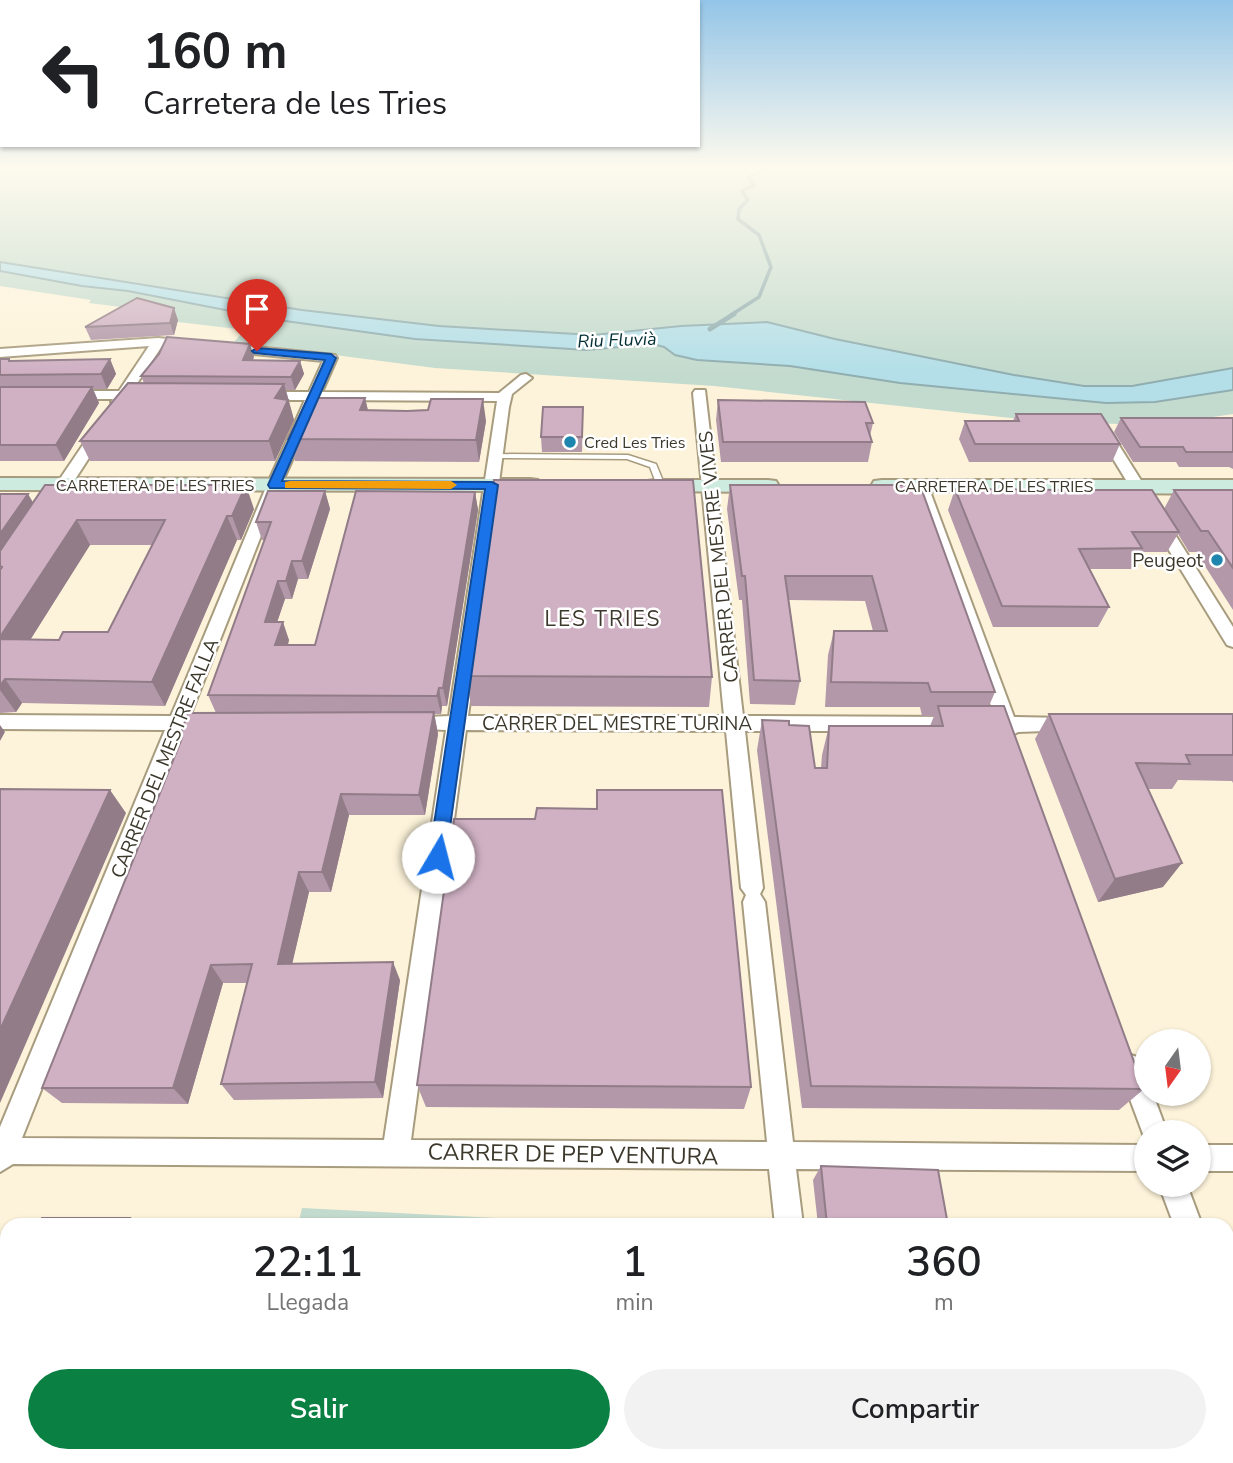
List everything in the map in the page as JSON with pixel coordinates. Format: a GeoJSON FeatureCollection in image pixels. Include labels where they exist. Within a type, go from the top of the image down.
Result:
{"type":"FeatureCollection","features":[{"type":"Feature","properties":{"kind":"street","name":"CARRER DEL MESTRE FALLA"},"geometry":{"type":"LineString","coordinates":[[0,1158],[274,485],[331,358],[158,342]]}},
{"type":"Feature","properties":{"kind":"street"},"geometry":{"type":"LineString","coordinates":[[0,353],[158,342]]}},
{"type":"Feature","properties":{"kind":"street"},"geometry":{"type":"LineString","coordinates":[[50,506],[158,342]]}},
{"type":"Feature","properties":{"kind":"street"},"geometry":{"type":"LineString","coordinates":[[396,1152],[504,397],[513,384],[526,378]]}},
{"type":"Feature","properties":{"kind":"street","name":"CARRER DEL MESTRE VIVES"},"geometry":{"type":"LineString","coordinates":[[700,393],[788,1218]]}},
{"type":"Feature","properties":{"kind":"street"},"geometry":{"type":"LineString","coordinates":[[55,396],[150,395]]}},
{"type":"Feature","properties":{"kind":"street"},"geometry":{"type":"LineString","coordinates":[[246,396],[504,397]]}},
{"type":"Feature","properties":{"kind":"street"},"geometry":{"type":"LineString","coordinates":[[1100,426],[1233,642]]}},
{"type":"Feature","properties":{"kind":"street","name":"CARRETERA DE LES TRIES"},"geometry":{"type":"LineString","coordinates":[[0,485],[557,485]]}},
{"type":"Feature","properties":{"kind":"street"},"geometry":{"type":"LineString","coordinates":[[635,485],[795,486]]}},
{"type":"Feature","properties":{"kind":"street","name":"CARRETERA DE LES TRIES"},"geometry":{"type":"LineString","coordinates":[[865,486],[1233,486]]}},
{"type":"Feature","properties":{"kind":"street"},"geometry":{"type":"LineString","coordinates":[[921,486],[1017,751]]}},
{"type":"Feature","properties":{"kind":"street"},"geometry":{"type":"LineString","coordinates":[[0,722],[234,723]]}},
{"type":"Feature","properties":{"kind":"street","name":"CARRER DEL MESTRE TURINA"},"geometry":{"type":"LineString","coordinates":[[388,723],[1087,725]]}},
{"type":"Feature","properties":{"kind":"street"},"geometry":{"type":"LineString","coordinates":[[1121,1040],[1150,1120]]}},
{"type":"Feature","properties":{"kind":"street","name":"CARRER DE PEP VENTURA"},"geometry":{"type":"LineString","coordinates":[[0,1158],[11,1152],[25,1151],[1134,1158]]}},
{"type":"Feature","properties":{"kind":"street"},"geometry":{"type":"LineString","coordinates":[[1211,1158],[1233,1158]]}},
{"type":"Feature","properties":{"kind":"street"},"geometry":{"type":"LineString","coordinates":[[1178,1197],[1185,1218]]}},
{"type":"Feature","properties":{"kind":"lane"},"geometry":{"type":"LineString","coordinates":[[496,456],[628,457],[653,466],[661,485]]}},
{"type":"Feature","properties":{"kind":"green space"},"geometry":{"type":"Polygon","coordinates":[[[0,235],[1233,235],[1233,414],[1159,425],[1049,422],[714,386],[435,368],[234,342],[242,333],[252,335],[254,331],[161,320],[169,313],[89,303],[91,300],[0,286],[0,271],[82,286],[0,266],[0,235]]]}},
{"type":"Feature","properties":{"kind":"green space"},"geometry":{"type":"Polygon","coordinates":[[[302,1208],[497,1218],[300,1218],[302,1208]]]}},
{"type":"Feature","properties":{"kind":"water","name":"Riu Fluvià"},"geometry":{"type":"Polygon","coordinates":[[[0,262],[302,310],[439,326],[593,335],[681,326],[767,322],[835,339],[1014,375],[1084,386],[1132,386],[1233,368],[1233,390],[1155,402],[1106,403],[900,383],[790,366],[697,360],[675,355],[664,347],[653,344],[586,350],[415,339],[271,319],[128,291],[82,286],[0,271],[0,262]]]}},
{"type":"Feature","properties":{"kind":"building"},"geometry":{"type":"Polygon","coordinates":[[[137,298],[174,308],[170,323],[85,327],[137,298]]]}},
{"type":"Feature","properties":{"kind":"building"},"geometry":{"type":"Polygon","coordinates":[[[167,337],[250,344],[243,360],[300,361],[291,377],[141,376],[159,354],[167,337]]]}},
{"type":"Feature","properties":{"kind":"building"},"geometry":{"type":"Polygon","coordinates":[[[0,359],[110,359],[101,374],[0,375],[0,359]]]}},
{"type":"Feature","properties":{"kind":"building"},"geometry":{"type":"Polygon","coordinates":[[[128,383],[284,384],[275,398],[288,400],[269,441],[80,441],[128,383]]]}},
{"type":"Feature","properties":{"kind":"building"},"geometry":{"type":"Polygon","coordinates":[[[0,387],[92,387],[56,445],[0,445],[0,387]]]}},
{"type":"Feature","properties":{"kind":"building"},"geometry":{"type":"Polygon","coordinates":[[[308,398],[365,398],[360,410],[407,411],[428,410],[431,399],[483,399],[476,440],[288,439],[308,398]]]}},
{"type":"Feature","properties":{"kind":"building"},"geometry":{"type":"Polygon","coordinates":[[[718,400],[865,402],[873,423],[866,423],[872,442],[723,442],[718,400]]]}},
{"type":"Feature","properties":{"kind":"building"},"geometry":{"type":"Polygon","coordinates":[[[543,407],[583,407],[582,437],[541,437],[543,407]]]}},
{"type":"Feature","properties":{"kind":"building"},"geometry":{"type":"Polygon","coordinates":[[[1016,414],[1101,414],[1120,444],[975,444],[965,421],[1019,421],[1016,414]]]}},
{"type":"Feature","properties":{"kind":"building"},"geometry":{"type":"Polygon","coordinates":[[[1121,418],[1233,418],[1233,452],[1186,452],[1183,447],[1140,447],[1121,418]]]}},
{"type":"Feature","properties":{"kind":"building"},"geometry":{"type":"Polygon","coordinates":[[[494,480],[693,480],[712,677],[466,676],[494,480]]]}},
{"type":"Feature","properties":{"kind":"building"},"geometry":{"type":"Polygon","coordinates":[[[45,485],[246,485],[232,516],[227,516],[152,682],[5,679],[0,686],[0,639],[59,640],[63,632],[108,632],[165,520],[77,520],[0,637],[0,551],[45,485]]]}},
{"type":"Feature","properties":{"kind":"building"},"geometry":{"type":"Polygon","coordinates":[[[730,485],[920,485],[995,692],[931,692],[928,683],[831,682],[834,631],[887,631],[872,576],[785,576],[800,681],[754,680],[745,576],[742,576],[730,485]]]}},
{"type":"Feature","properties":{"kind":"building"},"geometry":{"type":"Polygon","coordinates":[[[1060,486],[1090,487],[1092,490],[1152,490],[1179,532],[1132,532],[1142,548],[1079,549],[1109,607],[1002,606],[955,489],[1062,490],[1060,486]]]}},
{"type":"Feature","properties":{"kind":"building"},"geometry":{"type":"Polygon","coordinates":[[[1174,490],[1233,490],[1233,568],[1208,531],[1201,531],[1174,490]]]}},
{"type":"Feature","properties":{"kind":"building"},"geometry":{"type":"Polygon","coordinates":[[[268,491],[325,491],[302,561],[292,561],[286,581],[278,581],[265,622],[283,622],[275,645],[315,645],[356,491],[475,492],[443,688],[439,688],[437,696],[208,695],[271,522],[256,522],[268,491]]]}},
{"type":"Feature","properties":{"kind":"building"},"geometry":{"type":"Polygon","coordinates":[[[0,494],[28,494],[0,534],[0,494]]]}},
{"type":"Feature","properties":{"kind":"building"},"geometry":{"type":"Polygon","coordinates":[[[938,706],[1004,706],[1134,1062],[1134,1089],[811,1086],[762,720],[789,721],[789,725],[809,726],[815,768],[827,768],[829,726],[943,726],[938,706]]]}},
{"type":"Feature","properties":{"kind":"building"},"geometry":{"type":"Polygon","coordinates":[[[434,712],[419,795],[341,794],[322,872],[299,872],[278,964],[393,962],[375,1082],[221,1084],[252,964],[211,965],[173,1088],[42,1088],[182,738],[179,738],[188,713],[434,712]]]}},
{"type":"Feature","properties":{"kind":"building"},"geometry":{"type":"Polygon","coordinates":[[[1049,714],[1233,714],[1233,755],[1186,755],[1190,764],[1136,763],[1182,863],[1115,879],[1049,714]]]}},
{"type":"Feature","properties":{"kind":"building"},"geometry":{"type":"Polygon","coordinates":[[[0,789],[110,790],[0,1030],[0,789]]]}},
{"type":"Feature","properties":{"kind":"building"},"geometry":{"type":"Polygon","coordinates":[[[597,790],[722,790],[751,1087],[417,1085],[454,819],[535,819],[537,808],[597,809],[597,790]]]}},
{"type":"Feature","properties":{"kind":"building"},"geometry":{"type":"Polygon","coordinates":[[[821,1166],[938,1170],[947,1218],[826,1218],[821,1166]]]}},
{"type":"Feature","properties":{"kind":"waterway"},"geometry":{"type":"LineString","coordinates":[[731,315],[759,297],[771,267],[759,235]]}},
{"type":"Feature","properties":{"kind":"waterway"},"geometry":{"type":"LineString","coordinates":[[710,329],[734,314]]}},
{"type":"Feature","properties":{"kind":"slow traffic"},"geometry":{"type":"LineString","coordinates":[[290,485],[451,485]]}},
{"type":"Feature","properties":{"kind":"place","name":"Cred Les Tries"},"geometry":{"type":"Point","coordinates":[570,442]}},
{"type":"Feature","properties":{"kind":"place","name":"Peugeot"},"geometry":{"type":"Point","coordinates":[1217,560]}},
{"type":"Feature","properties":{"kind":"district","name":"LES TRIES"},"geometry":{"type":"Point","coordinates":[603,619]}},
{"type":"Feature","properties":{"kind":"route"},"geometry":{"type":"LineString","coordinates":[[257,351],[331,358],[274,485],[492,485],[438,857]]}}]}
